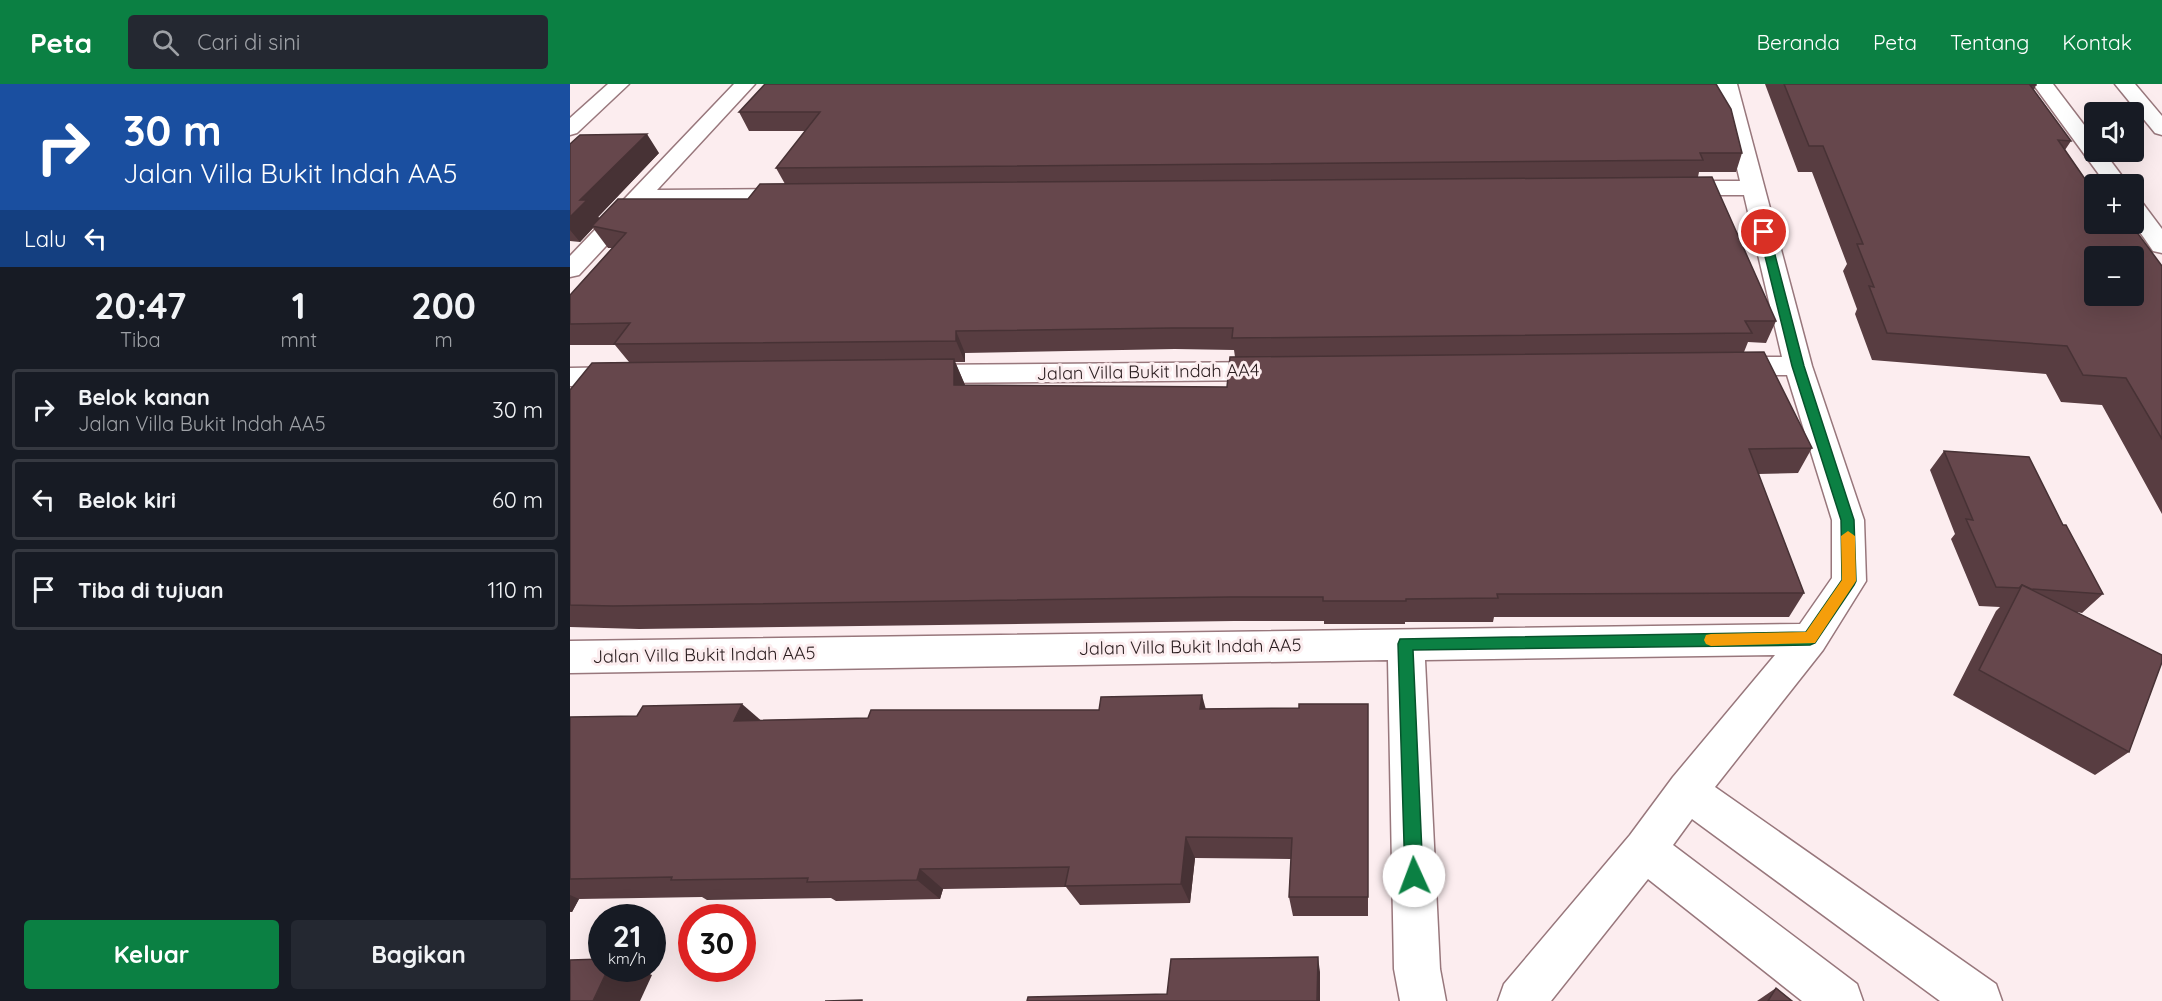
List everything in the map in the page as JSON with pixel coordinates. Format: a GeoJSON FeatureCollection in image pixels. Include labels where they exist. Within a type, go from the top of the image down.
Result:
{"type":"FeatureCollection","features":[{"type":"Feature","properties":{"kind":"street"},"geometry":{"type":"LineString","coordinates":[[570,129],[619,84]]}},
{"type":"Feature","properties":{"kind":"street"},"geometry":{"type":"LineString","coordinates":[[570,270],[745,84]]}},
{"type":"Feature","properties":{"kind":"street"},"geometry":{"type":"LineString","coordinates":[[1521,1001],[1645,850],[1687,791],[1810,639],[1849,581],[1848,520],[1798,366],[1727,84]]}},
{"type":"Feature","properties":{"kind":"street"},"geometry":{"type":"LineString","coordinates":[[2043,84],[2110,174]]}},
{"type":"Feature","properties":{"kind":"street"},"geometry":{"type":"LineString","coordinates":[[2125,84],[2162,129]]}},
{"type":"Feature","properties":{"kind":"street"},"geometry":{"type":"LineString","coordinates":[[1657,189],[1753,188]]}},
{"type":"Feature","properties":{"kind":"street"},"geometry":{"type":"LineString","coordinates":[[639,198],[819,196]]}},
{"type":"Feature","properties":{"kind":"street"},"geometry":{"type":"LineString","coordinates":[[2144,221],[2162,246]]}},
{"type":"Feature","properties":{"kind":"street"},"geometry":{"type":"LineString","coordinates":[[1703,367],[1798,366]]}},
{"type":"Feature","properties":{"kind":"street","name":"Jalan Villa Bukit Indah AA4"},"geometry":{"type":"LineString","coordinates":[[892,374],[1297,370]]}},
{"type":"Feature","properties":{"kind":"street"},"geometry":{"type":"LineString","coordinates":[[570,377],[653,376]]}},
{"type":"Feature","properties":{"kind":"street","name":"Jalan Villa Bukit Indah AA5"},"geometry":{"type":"LineString","coordinates":[[570,657],[1810,639]]}},
{"type":"Feature","properties":{"kind":"street"},"geometry":{"type":"LineString","coordinates":[[1406,644],[1418,969],[1423,1001]]}},
{"type":"Feature","properties":{"kind":"street"},"geometry":{"type":"LineString","coordinates":[[1687,791],[1979,1001]]}},
{"type":"Feature","properties":{"kind":"street"},"geometry":{"type":"LineString","coordinates":[[1645,850],[1840,1001]]}},
{"type":"Feature","properties":{"kind":"building"},"geometry":{"type":"Polygon","coordinates":[[[765,84],[1716,84],[1731,109],[1742,153],[1700,153],[1703,160],[776,168],[820,112],[739,112],[765,84]]]}},
{"type":"Feature","properties":{"kind":"building"},"geometry":{"type":"Polygon","coordinates":[[[1784,84],[2036,84],[2030,85],[2071,141],[2058,140],[2084,178],[2084,234],[2138,234],[2162,266],[2162,439],[2126,378],[2083,375],[2067,346],[1887,333],[1869,286],[1874,287],[1857,244],[1863,244],[1823,146],[1809,146],[1784,84]]]}},
{"type":"Feature","properties":{"kind":"building"},"geometry":{"type":"Polygon","coordinates":[[[647,134],[580,200],[587,200],[570,217],[570,144],[580,135],[647,134]]]}},
{"type":"Feature","properties":{"kind":"building"},"geometry":{"type":"Polygon","coordinates":[[[1712,177],[1776,321],[1745,321],[1752,333],[1232,338],[1233,328],[1171,328],[956,331],[956,341],[614,344],[630,323],[570,324],[570,295],[626,233],[592,226],[618,199],[748,199],[760,184],[1712,177]]]}},
{"type":"Feature","properties":{"kind":"building"},"geometry":{"type":"Polygon","coordinates":[[[1764,352],[1812,448],[1749,449],[1804,593],[1497,594],[1498,598],[1406,599],[1406,601],[1323,601],[1323,597],[1229,597],[570,605],[570,390],[592,363],[954,359],[954,385],[1227,387],[1230,357],[1764,352]]]}},
{"type":"Feature","properties":{"kind":"building"},"geometry":{"type":"Polygon","coordinates":[[[1944,451],[2029,457],[2063,525],[2066,525],[2103,594],[2031,589],[2022,585],[2019,588],[1996,587],[1966,519],[1973,520],[1944,451]]]}},
{"type":"Feature","properties":{"kind":"building"},"geometry":{"type":"Polygon","coordinates":[[[2022,585],[2162,655],[2162,662],[2129,752],[1979,670],[2022,585]]]}},
{"type":"Feature","properties":{"kind":"building"},"geometry":{"type":"Polygon","coordinates":[[[1202,695],[1200,709],[1299,708],[1299,704],[1368,704],[1368,897],[1289,897],[1292,838],[1186,837],[1181,884],[1065,886],[1069,867],[920,869],[917,880],[807,882],[808,878],[570,879],[570,717],[637,716],[643,706],[742,704],[734,721],[868,718],[871,710],[1099,710],[1101,697],[1202,695]]]}},
{"type":"Feature","properties":{"kind":"building"},"geometry":{"type":"Polygon","coordinates":[[[1318,957],[1317,1001],[1027,1001],[1028,997],[1167,994],[1171,959],[1318,957]]]}},
{"type":"Feature","properties":{"kind":"building"},"geometry":{"type":"Polygon","coordinates":[[[588,959],[588,982],[602,982],[593,1001],[570,1001],[570,960],[588,959]]]}},
{"type":"Feature","properties":{"kind":"building"},"geometry":{"type":"Polygon","coordinates":[[[1776,988],[1792,1001],[1768,1001],[1776,988]]]}},
{"type":"Feature","properties":{"kind":"slow traffic"},"geometry":{"type":"LineString","coordinates":[[1711,640],[1810,639],[1849,581],[1848,536]]}},
{"type":"Feature","properties":{"kind":"route"},"geometry":{"type":"LineString","coordinates":[[1414,876],[1406,644],[1810,639],[1849,581],[1848,520],[1798,366],[1764,232]]}}]}
